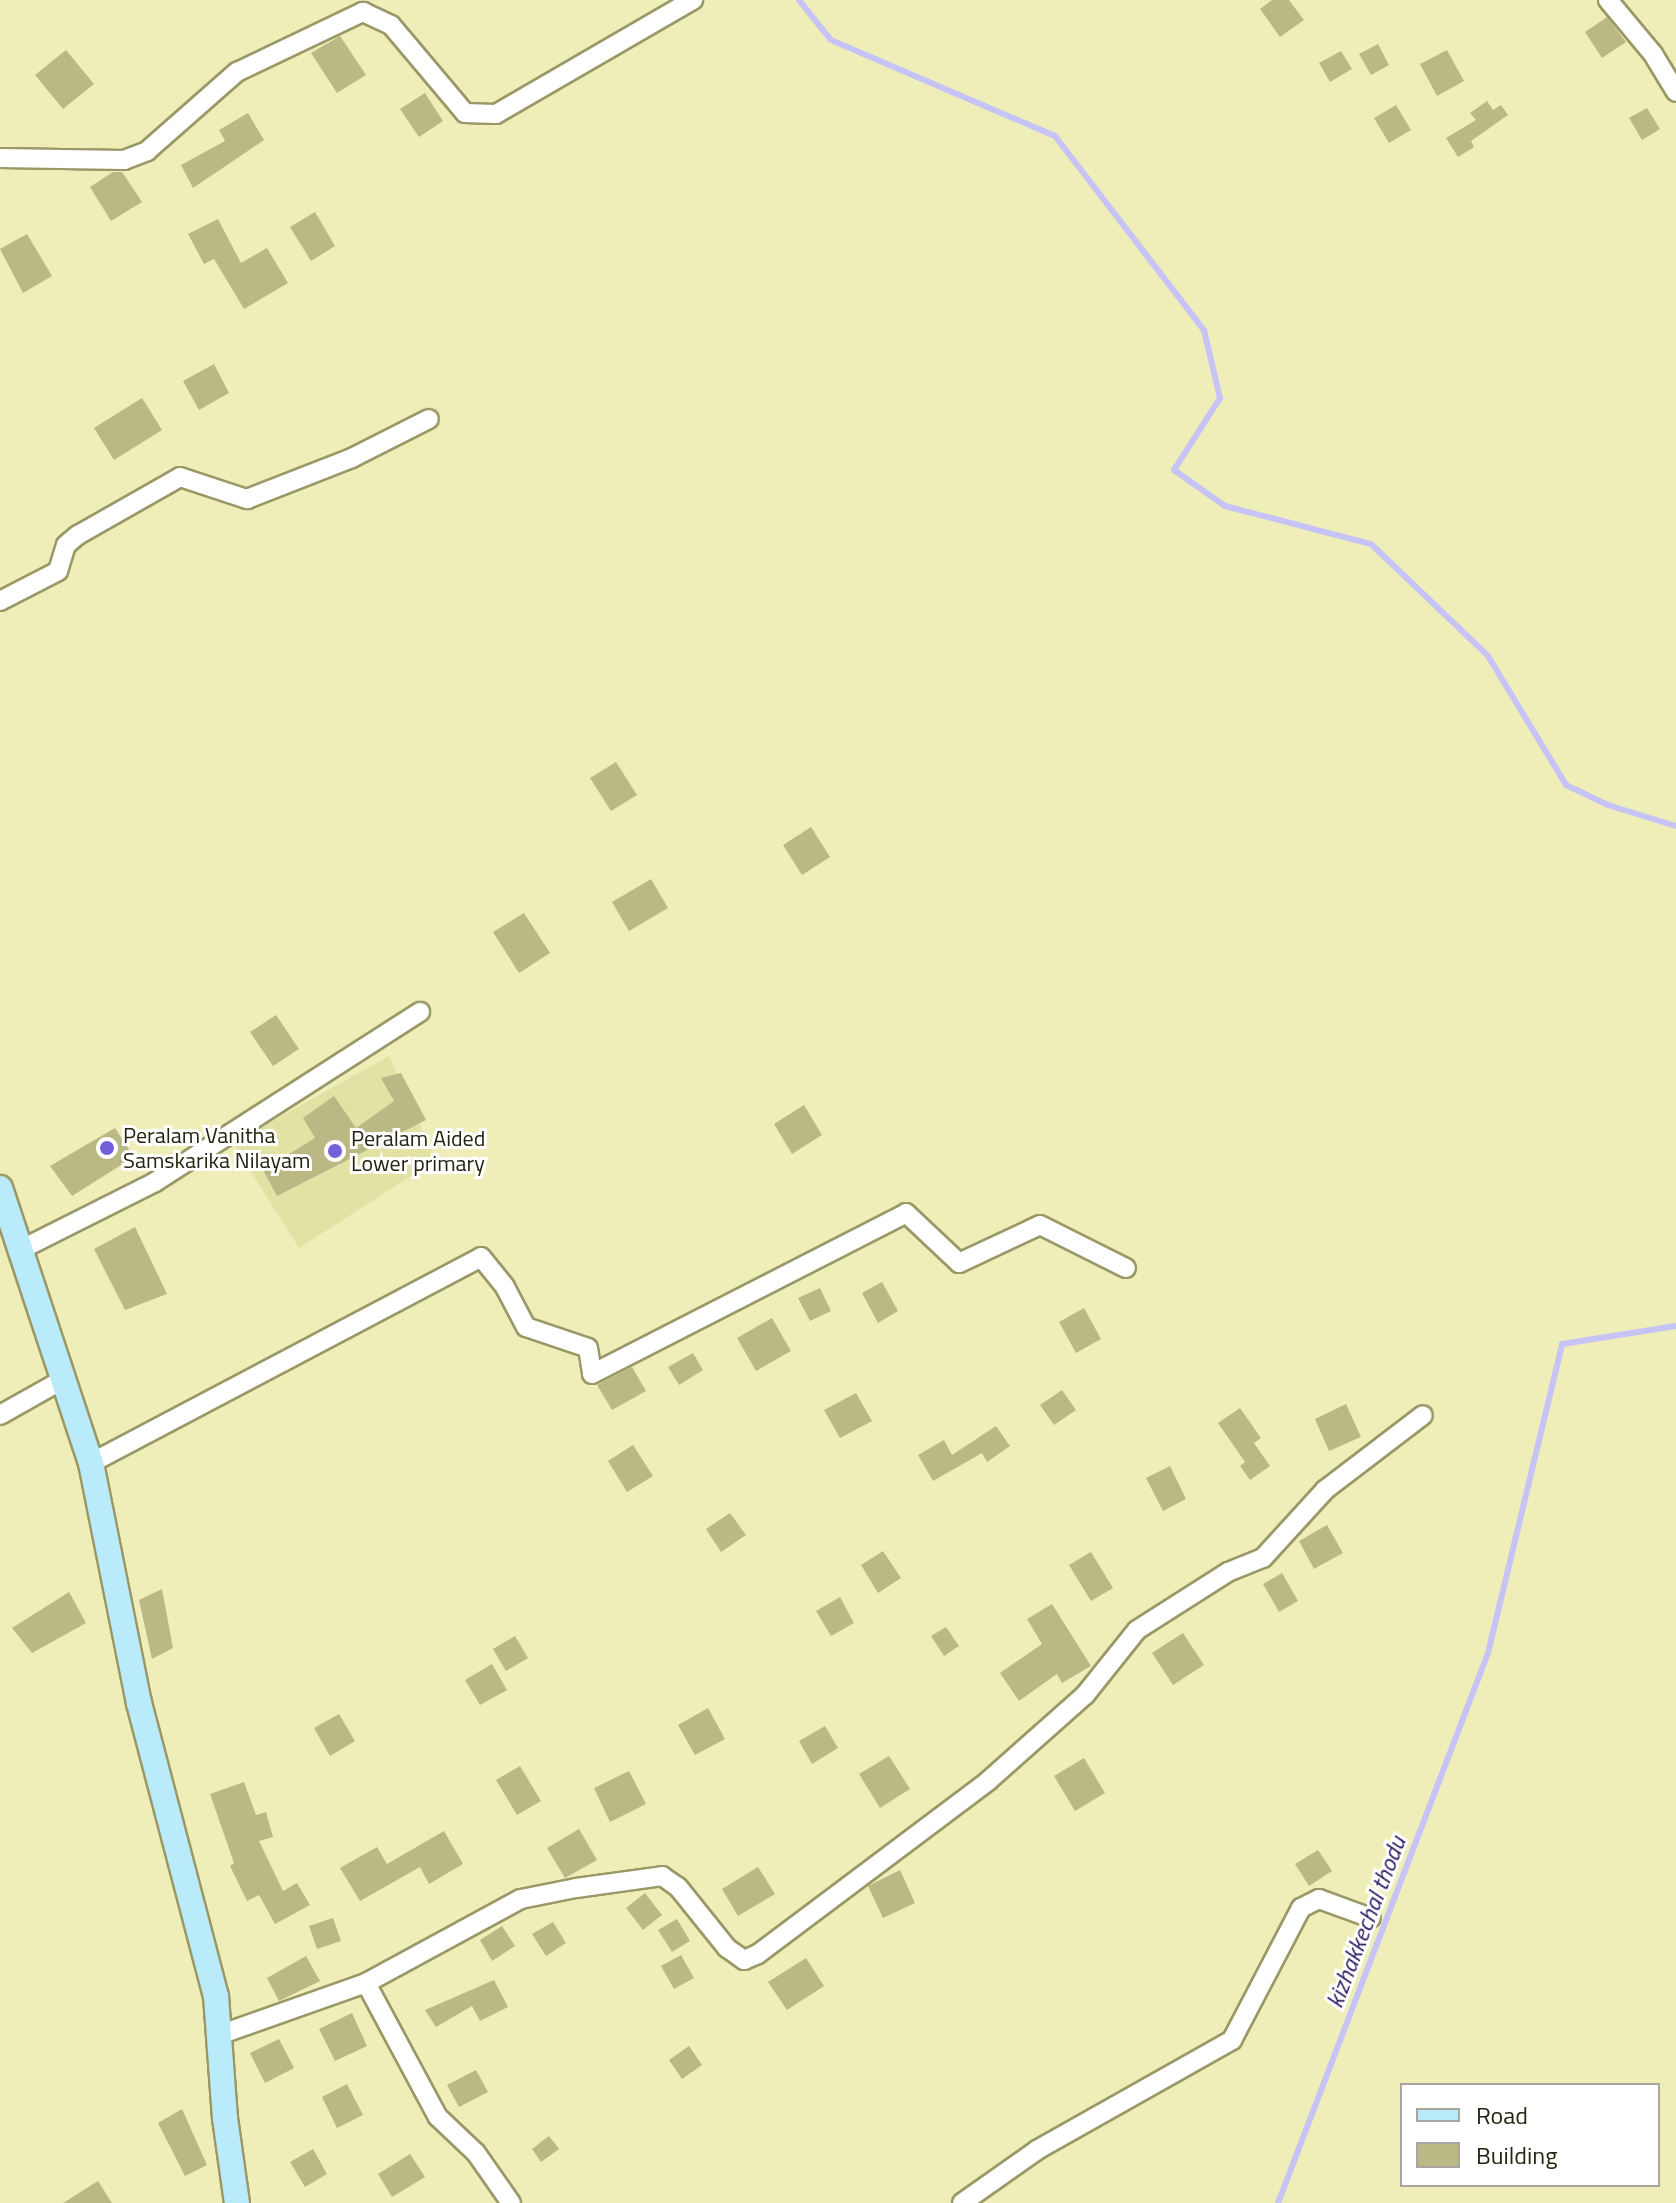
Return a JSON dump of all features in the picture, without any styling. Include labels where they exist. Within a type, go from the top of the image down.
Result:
[{"type":"main road","points":[[0,1188],[18,1251],[91,1463],[139,1703],[216,1996],[237,2203]]},
{"type":"street","points":[[0,158],[124,160],[147,151],[237,72],[363,12],[391,25],[465,113],[496,114],[693,0]]},
{"type":"street","points":[[1608,0],[1653,54],[1676,92]]},
{"type":"street","points":[[0,601],[58,571],[66,545],[78,535],[180,477],[247,499],[352,458],[429,419]]},
{"type":"street","points":[[18,1251],[155,1182],[420,1012]]},
{"type":"street","points":[[91,1463],[481,1257],[505,1287],[526,1327],[588,1348],[592,1374],[906,1213],[959,1263],[1040,1225],[1126,1268]]},
{"type":"street","points":[[0,1415],[62,1380]]},
{"type":"street","points":[[219,2035],[366,1983],[521,1899],[662,1876],[678,1887],[727,1948],[744,1960],[758,1954],[988,1781],[1085,1695],[1137,1630],[1228,1572],[1263,1558],[1316,1499],[1423,1415]]},
{"type":"street","points":[[962,2203],[1037,2150],[1232,2040],[1301,1908],[1319,1899],[1371,1918]]},
{"type":"street","points":[[366,1983],[438,2117],[476,2153],[511,2203]]},
{"type":"shaded area","name":"Peralam Aided Lower primary","points":[[389,1056],[436,1160],[299,1248],[233,1143]]},
{"type":"building","points":[[1272,0],[1289,0],[1304,20],[1280,37],[1260,9]]},
{"type":"building","points":[[1607,17],[1626,42],[1602,58],[1585,32]]},
{"type":"building","points":[[340,36],[366,75],[337,93],[311,53]]},
{"type":"building","points":[[1378,44],[1389,65],[1371,75],[1359,54]]},
{"type":"building","points":[[66,50],[94,84],[63,109],[35,75]]},
{"type":"building","points":[[1447,50],[1464,81],[1437,96],[1420,64]]},
{"type":"building","points":[[1341,51],[1352,69],[1330,82],[1319,63]]},
{"type":"building","points":[[425,93],[443,121],[419,137],[400,109]]},
{"type":"building","points":[[1487,101],[1493,110],[1501,105],[1508,115],[1471,141],[1474,147],[1458,157],[1446,138],[1476,120],[1470,113]]},
{"type":"building","points":[[1396,105],[1411,130],[1389,143],[1374,118]]},
{"type":"building","points":[[1647,108],[1660,129],[1642,140],[1629,118]]},
{"type":"building","points":[[248,113],[264,140],[193,188],[181,165],[225,141],[219,130]]},
{"type":"building","points":[[113,172],[122,172],[142,202],[111,221],[90,187]]},
{"type":"building","points":[[315,212],[335,246],[311,261],[290,227]]},
{"type":"building","points":[[218,219],[241,263],[267,248],[288,283],[244,309],[214,259],[204,264],[188,234]]},
{"type":"building","points":[[27,234],[52,276],[23,293],[0,249]]},
{"type":"building","points":[[214,364],[229,393],[199,410],[183,381]]},
{"type":"building","points":[[142,398],[162,430],[114,460],[94,428]]},
{"type":"building","points":[[616,762],[637,795],[611,811],[590,778]]},
{"type":"building","points":[[811,827],[830,857],[802,875],[783,845]]},
{"type":"building","points":[[651,879],[668,908],[629,931],[612,902]]},
{"type":"building","points":[[524,913],[550,953],[519,973],[493,932]]},
{"type":"building","points":[[276,1015],[299,1049],[273,1066],[250,1032]]},
{"type":"building","points":[[401,1073],[426,1120],[277,1196],[263,1170],[315,1138],[303,1118],[334,1096],[356,1128],[394,1101],[381,1078]]},
{"type":"building","points":[[804,1105],[822,1135],[792,1154],[774,1124]]},
{"type":"building","points":[[115,1128],[134,1157],[72,1196],[50,1166]]},
{"type":"building","points":[[135,1227],[167,1294],[125,1310],[94,1249]]},
{"type":"building","points":[[882,1282],[898,1311],[878,1323],[862,1293]]},
{"type":"building","points":[[820,1288],[831,1311],[810,1321],[798,1298]]},
{"type":"building","points":[[1084,1308],[1101,1339],[1076,1353],[1059,1322]]},
{"type":"building","points":[[772,1318],[791,1351],[756,1371],[737,1338]]},
{"type":"building","points":[[693,1353],[703,1370],[679,1385],[668,1367]]},
{"type":"building","points":[[632,1367],[646,1391],[612,1410],[597,1385]]},
{"type":"building","points":[[1062,1390],[1076,1410],[1054,1425],[1040,1405]]},
{"type":"building","points":[[856,1393],[872,1421],[840,1438],[824,1410]]},
{"type":"building","points":[[1346,1404],[1361,1437],[1329,1451],[1315,1419]]},
{"type":"building","points":[[1240,1408],[1261,1438],[1254,1443],[1270,1466],[1250,1480],[1240,1466],[1245,1462],[1218,1423]]},
{"type":"building","points":[[996,1426],[1010,1446],[987,1462],[982,1453],[933,1481],[918,1455],[944,1440],[952,1455]]},
{"type":"building","points":[[633,1445],[653,1476],[627,1492],[608,1461]]},
{"type":"building","points":[[1170,1466],[1186,1499],[1163,1511],[1146,1478]]},
{"type":"building","points":[[730,1513],[746,1535],[721,1552],[706,1529]]},
{"type":"building","points":[[1327,1525],[1343,1553],[1314,1569],[1299,1541]]},
{"type":"building","points":[[883,1551],[901,1578],[878,1593],[861,1565]]},
{"type":"building","points":[[1091,1552],[1113,1588],[1091,1601],[1069,1565]]},
{"type":"building","points":[[1282,1573],[1298,1601],[1279,1612],[1263,1584]]},
{"type":"building","points":[[162,1589],[173,1648],[152,1659],[139,1600]]},
{"type":"building","points":[[69,1592],[86,1623],[32,1653],[12,1628]]},
{"type":"building","points":[[840,1597],[854,1623],[831,1636],[816,1611]]},
{"type":"building","points":[[1052,1604],[1091,1666],[1062,1683],[1057,1674],[1019,1701],[1000,1673],[1042,1644],[1027,1619]]},
{"type":"building","points":[[946,1627],[959,1646],[944,1656],[931,1636]]},
{"type":"building","points":[[1183,1633],[1204,1665],[1173,1685],[1152,1653]]},
{"type":"building","points":[[515,1636],[528,1658],[506,1671],[493,1649]]},
{"type":"building","points":[[492,1664],[507,1690],[480,1705],[465,1680]]},
{"type":"building","points":[[708,1708],[725,1739],[695,1755],[678,1725]]},
{"type":"building","points":[[339,1714],[355,1741],[330,1756],[314,1728]]},
{"type":"building","points":[[825,1726],[838,1748],[812,1764],[799,1741]]},
{"type":"building","points":[[889,1756],[910,1789],[880,1808],[859,1774]]},
{"type":"building","points":[[1084,1758],[1105,1793],[1075,1811],[1054,1776]]},
{"type":"building","points":[[520,1766],[541,1801],[517,1815],[496,1780]]},
{"type":"building","points":[[629,1771],[646,1804],[610,1822],[594,1788]]},
{"type":"building","points":[[244,1782],[256,1815],[266,1812],[273,1837],[259,1841],[283,1891],[297,1883],[310,1905],[275,1924],[259,1895],[247,1901],[230,1866],[234,1863],[210,1794]]},
{"type":"building","points":[[579,1829],[597,1860],[565,1878],[547,1848]]},
{"type":"building","points":[[444,1831],[463,1864],[429,1884],[420,1867],[360,1901],[340,1868],[377,1847],[387,1864]]},
{"type":"building","points":[[1318,1850],[1332,1871],[1309,1886],[1295,1864]]},
{"type":"building","points":[[758,1867],[775,1894],[738,1916],[722,1889]]},
{"type":"building","points":[[900,1870],[915,1903],[883,1918],[868,1886]]},
{"type":"building","points":[[645,1893],[662,1915],[643,1930],[626,1908]]},
{"type":"building","points":[[333,1918],[341,1941],[317,1949],[309,1926]]},
{"type":"building","points":[[677,1919],[690,1941],[672,1952],[658,1930]]},
{"type":"building","points":[[553,1922],[566,1943],[546,1956],[532,1934]]},
{"type":"building","points":[[502,1926],[515,1946],[492,1961],[480,1940]]},
{"type":"building","points":[[681,1955],[694,1978],[674,1989],[661,1966]]},
{"type":"building","points":[[306,1956],[320,1981],[279,2001],[267,1978]]},
{"type":"building","points":[[806,1958],[824,1986],[787,2010],[768,1982]]},
{"type":"building","points":[[494,1980],[508,2007],[480,2021],[472,2006],[436,2027],[425,2010]]},
{"type":"building","points":[[352,2013],[367,2046],[335,2061],[319,2029]]},
{"type":"building","points":[[279,2039],[294,2068],[265,2083],[250,2053]]},
{"type":"building","points":[[689,2046],[702,2065],[682,2079],[669,2060]]},
{"type":"building","points":[[476,2070],[488,2092],[459,2107],[447,2085]]},
{"type":"building","points":[[347,2084],[363,2115],[337,2128],[322,2097]]},
{"type":"building","points":[[182,2109],[207,2165],[185,2176],[158,2123]]},
{"type":"building","points":[[549,2136],[559,2149],[541,2162],[532,2149]]},
{"type":"building","points":[[313,2149],[327,2174],[305,2187],[290,2162]]},
{"type":"building","points":[[410,2154],[425,2177],[392,2197],[378,2174]]},
{"type":"building","points":[[98,2181],[112,2203],[63,2203]]},
{"type":"waterway","points":[[799,0],[831,40],[1055,136],[1204,330],[1220,398],[1174,470],[1225,506],[1371,544],[1488,656],[1566,785],[1608,805],[1676,826]]},
{"type":"waterway","name":"kizhakkechal thodu","points":[[1278,2203],[1488,1653],[1562,1344],[1676,1326]]},
{"type":"place","name":"Peralam Vanitha Samskarika Nilayam","points":[[107,1148]]},
{"type":"place","name":"Peralam Aided Lower primary","points":[[335,1151]]}]
